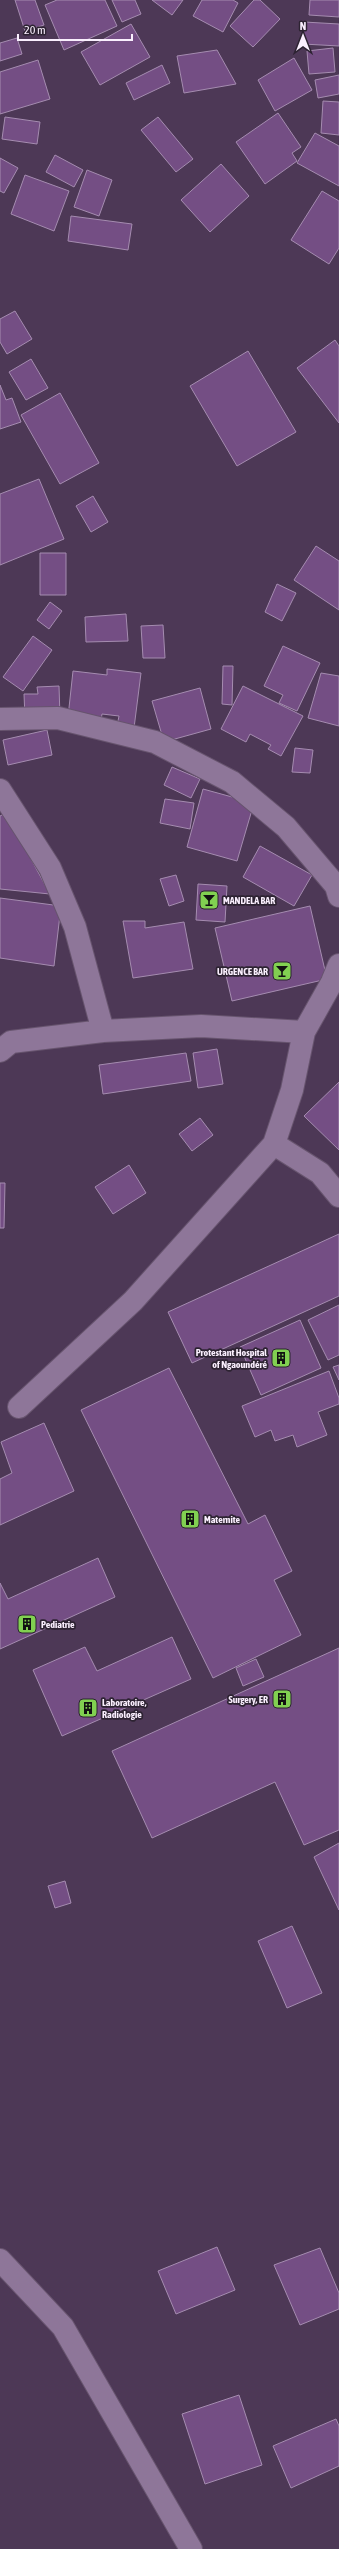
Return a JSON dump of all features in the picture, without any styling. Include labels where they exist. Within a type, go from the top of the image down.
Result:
[{"type":"street","points":[[0,719],[58,718],[155,742],[232,782],[286,827],[336,886],[339,896]]},
{"type":"street","points":[[0,790],[50,868],[75,927],[103,1031]]},
{"type":"street","points":[[19,1408],[133,1300],[274,1144],[292,1090],[304,1032],[332,982],[339,965]]},
{"type":"street","points":[[0,1051],[11,1042],[103,1031],[201,1026],[304,1032]]},
{"type":"street","points":[[274,1144],[320,1173],[339,1196]]},
{"type":"street","points":[[0,2260],[63,2327],[191,2549]]},
{"type":"building","points":[[15,0],[35,0],[44,25],[25,31]]},
{"type":"building","points":[[57,0],[105,0],[117,26],[64,50],[45,5]]},
{"type":"building","points":[[112,0],[135,0],[141,14],[122,22]]},
{"type":"building","points":[[152,0],[183,0],[172,15]]},
{"type":"building","points":[[202,0],[233,0],[238,3],[223,32],[193,16]]},
{"type":"building","points":[[254,0],[260,0],[280,19],[253,47],[230,26]]},
{"type":"building","points":[[310,0],[339,0],[339,17],[309,15]]},
{"type":"building","points":[[304,22],[339,24],[339,46],[303,44]]},
{"type":"building","points":[[131,24],[150,57],[100,85],[81,52]]},
{"type":"building","points":[[17,38],[22,54],[0,61],[0,43]]},
{"type":"building","points":[[333,48],[335,72],[309,74],[307,51]]},
{"type":"building","points":[[217,50],[236,84],[184,93],[177,56]]},
{"type":"building","points":[[294,58],[312,90],[275,111],[258,80]]},
{"type":"building","points":[[38,60],[50,99],[0,114],[0,72]]},
{"type":"building","points":[[162,65],[170,83],[134,100],[126,83]]},
{"type":"building","points":[[339,75],[339,94],[318,98],[315,80]]},
{"type":"building","points":[[323,101],[339,102],[339,135],[321,133]]},
{"type":"building","points":[[278,113],[301,147],[292,153],[297,161],[265,184],[236,142]]},
{"type":"building","points":[[5,117],[40,122],[37,144],[2,139]]},
{"type":"building","points":[[158,117],[193,159],[176,172],[141,130]]},
{"type":"building","points":[[315,133],[339,146],[339,186],[297,163]]},
{"type":"building","points":[[55,155],[83,170],[74,187],[46,172]]},
{"type":"building","points":[[0,158],[18,168],[4,193],[0,191]]},
{"type":"building","points":[[221,164],[249,196],[210,232],[181,200]]},
{"type":"building","points":[[87,170],[112,180],[99,216],[74,207]]},
{"type":"building","points":[[25,175],[69,191],[54,231],[11,214]]},
{"type":"building","points":[[322,191],[339,201],[339,248],[329,264],[291,240]]},
{"type":"building","points":[[71,216],[132,224],[128,250],[68,241]]},
{"type":"building","points":[[15,311],[32,339],[7,354],[0,342],[0,319]]},
{"type":"building","points":[[335,340],[339,346],[339,423],[297,368]]},
{"type":"building","points":[[248,351],[296,432],[237,466],[190,386]]},
{"type":"building","points":[[31,359],[48,388],[26,400],[9,372]]},
{"type":"building","points":[[0,385],[6,400],[12,398],[21,422],[0,429]]},
{"type":"building","points":[[60,393],[99,463],[60,484],[21,415]]},
{"type":"building","points":[[39,479],[64,539],[0,565],[0,494]]},
{"type":"building","points":[[93,496],[108,522],[91,532],[76,506]]},
{"type":"building","points":[[316,546],[339,561],[339,610],[294,580]]},
{"type":"building","points":[[40,553],[66,553],[66,595],[40,595]]},
{"type":"building","points":[[277,584],[296,593],[282,621],[265,612]]},
{"type":"building","points":[[50,602],[62,611],[49,629],[37,620]]},
{"type":"building","points":[[126,614],[128,641],[86,642],[85,617]]},
{"type":"building","points":[[163,625],[165,658],[143,658],[141,626]]},
{"type":"building","points":[[33,636],[52,650],[23,691],[3,677]]},
{"type":"building","points":[[283,646],[320,663],[297,711],[279,703],[283,695],[264,686]]},
{"type":"building","points":[[223,666],[233,666],[232,705],[222,704]]},
{"type":"building","points":[[107,669],[141,673],[134,728],[117,726],[119,716],[102,714],[101,720],[68,717],[73,671],[107,675]]},
{"type":"building","points":[[321,673],[339,676],[339,726],[308,718]]},
{"type":"building","points":[[59,686],[60,717],[25,718],[24,694],[38,694],[37,687]]},
{"type":"building","points":[[243,686],[303,716],[281,756],[268,749],[271,745],[250,734],[246,742],[221,729]]},
{"type":"building","points":[[200,688],[211,729],[164,742],[152,701]]},
{"type":"building","points":[[47,730],[52,755],[8,765],[3,740]]},
{"type":"building","points":[[295,748],[313,750],[310,773],[292,772]]},
{"type":"building","points":[[172,767],[200,779],[191,798],[164,785]]},
{"type":"building","points":[[203,789],[254,803],[237,861],[187,847]]},
{"type":"building","points":[[165,799],[194,803],[190,829],[160,823]]},
{"type":"building","points":[[6,813],[50,894],[0,889],[0,816]]},
{"type":"building","points":[[260,846],[312,875],[294,906],[243,877]]},
{"type":"building","points":[[176,875],[184,901],[169,906],[160,879]]},
{"type":"building","points":[[198,884],[227,886],[225,922],[196,920]]},
{"type":"building","points":[[0,898],[61,906],[54,966],[0,958]]},
{"type":"building","points":[[310,906],[327,979],[232,1001],[215,928]]},
{"type":"building","points":[[123,921],[145,921],[145,928],[184,922],[193,969],[133,978]]},
{"type":"building","points":[[217,1049],[223,1084],[198,1088],[193,1053]]},
{"type":"building","points":[[186,1053],[191,1081],[103,1094],[99,1065]]},
{"type":"building","points":[[339,1082],[339,1150],[304,1116]]},
{"type":"building","points":[[200,1118],[213,1135],[192,1151],[179,1134]]},
{"type":"building","points":[[129,1165],[146,1193],[113,1214],[95,1187]]},
{"type":"building","points":[[0,1183],[5,1183],[4,1228],[0,1228]]},
{"type":"building","points":[[339,1234],[339,1296],[192,1363],[168,1312]]},
{"type":"building","points":[[339,1305],[339,1355],[328,1360],[308,1320]]},
{"type":"building","name":"Protestant Hospital of Ngaoundéré","points":[[300,1320],[321,1368],[261,1395],[240,1347]]},
{"type":"building","points":[[339,1365],[339,1380],[333,1367]]},
{"type":"building","name":"Maternite","points":[[169,1368],[248,1524],[265,1515],[292,1571],[274,1580],[301,1635],[213,1678],[81,1410]]},
{"type":"building","points":[[329,1371],[339,1398],[339,1404],[318,1412],[327,1435],[297,1447],[293,1435],[275,1441],[271,1430],[255,1437],[242,1406]]},
{"type":"building","points":[[44,1423],[74,1491],[0,1525],[0,1479],[12,1473],[1,1442]]},
{"type":"building","name":"Pediatrie","points":[[98,1558],[115,1597],[0,1649],[0,1583],[8,1599]]},
{"type":"building","name":"Laboratoire, Radiologie","points":[[172,1637],[191,1679],[62,1736],[33,1670],[85,1647],[97,1671]]},
{"type":"building","name":"Surgery, ER","points":[[339,1648],[339,1830],[304,1845],[275,1782],[152,1838],[112,1751]]},
{"type":"building","points":[[256,1659],[264,1677],[243,1686],[236,1668]]},
{"type":"building","points":[[339,1843],[339,1910],[314,1857]]},
{"type":"building","points":[[65,1881],[71,1903],[55,1908],[48,1886]]},
{"type":"building","points":[[292,1926],[322,1993],[287,2008],[258,1941]]},
{"type":"building","points":[[217,2247],[235,2290],[176,2314],[158,2271]]},
{"type":"building","points":[[320,2248],[339,2293],[339,2309],[300,2325],[274,2265]]},
{"type":"building","points":[[239,2395],[262,2465],[205,2484],[182,2414]]},
{"type":"building","points":[[336,2419],[339,2426],[339,2466],[291,2488],[273,2446]]},
{"type":"place","name":"MANDELA BAR","points":[[209,900]]},
{"type":"place","name":"URGENCE BAR","points":[[282,971]]},
{"type":"place","name":"Protestant Hospital of Ngaoundéré","points":[[281,1358]]},
{"type":"place","name":"Maternite","points":[[190,1519]]},
{"type":"place","name":"Pediatrie","points":[[27,1624]]},
{"type":"place","name":"Surgery, ER","points":[[282,1699]]},
{"type":"place","name":"Laboratoire, Radiologie","points":[[88,1708]]}]
